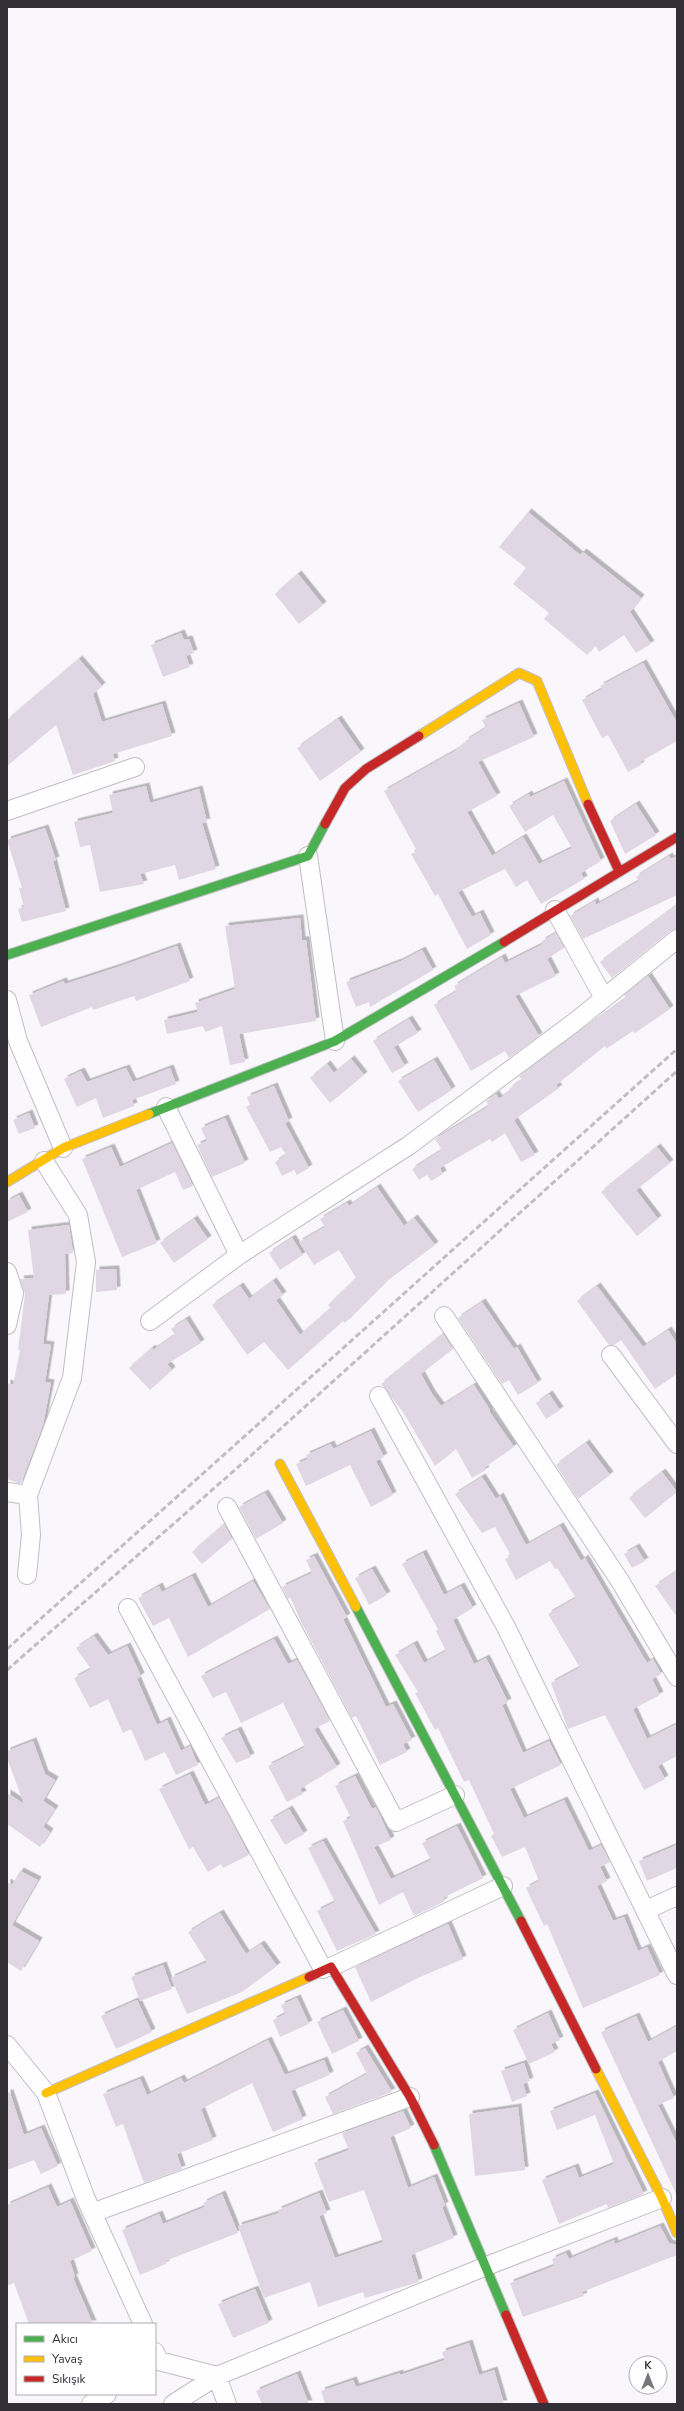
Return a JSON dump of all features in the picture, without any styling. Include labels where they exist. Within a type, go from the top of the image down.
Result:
[{"type":"street","points":[[334,1041],[308,856],[345,788],[366,768],[519,673],[537,681],[619,871]]},
{"type":"street","points":[[7,811],[135,767]]},
{"type":"street","points":[[7,1182],[63,1148],[334,1041],[394,1008],[677,837]]},
{"type":"street","points":[[7,955],[308,856]]},
{"type":"street","points":[[555,910],[604,998]]},
{"type":"street","points":[[150,1321],[239,1255],[408,1146],[576,1021],[677,939]]},
{"type":"street","points":[[7,1000],[18,1041],[63,1148]]},
{"type":"street","points":[[166,1107],[239,1255]]},
{"type":"street","points":[[27,1575],[31,1535],[28,1495],[72,1378],[86,1262],[78,1215],[44,1160]]},
{"type":"street","points":[[7,1272],[14,1293],[7,1325]]},
{"type":"street","points":[[444,1316],[620,1581],[677,1677]]},
{"type":"street","points":[[611,1355],[677,1444]]},
{"type":"street","points":[[379,1396],[506,1627],[677,1975]]},
{"type":"street","points":[[280,1464],[503,1886],[662,2198],[677,2233]]},
{"type":"street","points":[[7,1492],[28,1495]]},
{"type":"street","points":[[226,1507],[396,1822],[455,1794]]},
{"type":"street","points":[[128,1608],[327,1968],[410,2097],[436,2149],[484,2267],[544,2404]]},
{"type":"street","points":[[46,2093],[327,1968],[503,1886]]},
{"type":"street","points":[[646,1910],[677,1896]]},
{"type":"street","points":[[7,2046],[46,2093],[92,2213],[143,2323]]},
{"type":"street","points":[[92,2213],[410,2097]]},
{"type":"street","points":[[173,2404],[217,2376],[484,2267],[662,2198]]},
{"type":"street","points":[[156,2359],[217,2376]]},
{"type":"street","points":[[217,2376],[227,2404]]},
{"type":"street","points":[[91,2404],[105,2395]]},
{"type":"building","points":[[528,512],[580,555],[583,552],[641,598],[630,612],[651,644],[636,653],[624,635],[599,652],[595,645],[587,655],[544,619],[549,613],[513,584],[526,568],[499,547]]},
{"type":"building","points":[[298,574],[323,605],[299,624],[275,594]]},
{"type":"building","points":[[181,633],[184,640],[189,639],[194,653],[186,656],[190,667],[163,677],[151,645]]},
{"type":"building","points":[[79,659],[102,686],[93,694],[102,722],[162,704],[172,736],[113,754],[115,761],[73,775],[56,725],[7,766],[7,720]]},
{"type":"building","points":[[643,663],[677,723],[677,741],[640,762],[641,765],[628,772],[608,735],[602,738],[582,700],[602,689],[600,686]]},
{"type":"building","points":[[519,703],[534,737],[478,762],[497,796],[467,812],[492,856],[523,837],[539,864],[572,848],[553,815],[525,832],[509,806],[529,794],[530,797],[564,781],[601,861],[581,873],[584,879],[541,904],[527,880],[516,887],[505,869],[458,892],[472,917],[480,913],[491,935],[467,949],[438,894],[435,896],[411,854],[417,851],[384,791],[455,751],[466,743],[465,741],[486,728],[482,720]]},
{"type":"building","points":[[338,719],[361,752],[320,781],[297,748]]},
{"type":"building","points":[[146,786],[150,803],[199,789],[207,822],[202,823],[216,869],[179,880],[175,865],[140,874],[144,884],[100,892],[90,845],[80,847],[74,822],[113,813],[109,795]]},
{"type":"building","points":[[636,804],[656,835],[625,854],[610,821]]},
{"type":"building","points":[[45,828],[56,860],[53,861],[66,911],[22,922],[18,909],[24,907],[19,888],[22,888],[7,840]]},
{"type":"building","points":[[669,856],[671,859],[677,856],[677,895],[583,939],[570,916],[595,901],[596,905],[639,881],[636,877]]},
{"type":"building","points":[[677,905],[677,929],[670,931],[612,978],[600,962]]},
{"type":"building","points":[[300,918],[302,940],[306,940],[316,1021],[239,1034],[245,1062],[230,1065],[222,1026],[205,1032],[203,1026],[167,1034],[164,1020],[198,1012],[195,1003],[235,989],[225,926]]},
{"type":"building","points":[[556,933],[564,948],[547,959],[556,976],[515,996],[539,1036],[509,1058],[505,1051],[471,1071],[434,1005],[457,991],[454,986],[502,957],[505,963],[543,944],[542,941]]},
{"type":"building","points":[[177,946],[190,981],[136,1001],[134,996],[93,1010],[92,1007],[41,1027],[29,995],[63,981],[65,984]]},
{"type":"building","points":[[422,950],[433,970],[370,1007],[369,1002],[356,1007],[346,982],[401,961]]},
{"type":"building","points":[[648,976],[670,1009],[635,1033],[633,1031],[606,1049],[605,1046],[556,1085],[559,1088],[514,1120],[535,1155],[521,1162],[505,1133],[492,1142],[490,1139],[440,1168],[443,1174],[431,1181],[427,1175],[419,1180],[412,1169],[442,1150],[435,1139],[489,1106],[486,1101],[496,1094],[499,1099],[510,1091],[509,1089],[522,1080],[519,1076],[626,998],[624,995]]},
{"type":"building","points":[[409,1019],[418,1033],[394,1047],[405,1066],[392,1073],[373,1041]]},
{"type":"building","points":[[351,1059],[364,1075],[330,1103],[310,1078],[327,1064],[334,1073]]},
{"type":"building","points":[[434,1060],[452,1090],[418,1112],[398,1081]]},
{"type":"building","points":[[126,1068],[133,1082],[170,1068],[176,1084],[132,1100],[134,1106],[103,1118],[96,1098],[77,1107],[64,1079],[81,1071],[87,1082]]},
{"type":"building","points":[[274,1086],[289,1121],[285,1123],[309,1168],[297,1175],[294,1170],[282,1176],[275,1162],[286,1155],[281,1147],[270,1152],[246,1107],[250,1105],[247,1097]]},
{"type":"building","points":[[29,1113],[35,1128],[19,1134],[13,1120]]},
{"type":"building","points":[[225,1118],[245,1163],[212,1177],[197,1145],[207,1141],[201,1128]]},
{"type":"building","points":[[172,1143],[193,1186],[183,1190],[175,1172],[136,1190],[157,1243],[122,1257],[82,1159],[111,1147],[120,1167]]},
{"type":"building","points":[[657,1147],[670,1163],[636,1190],[658,1219],[637,1236],[601,1192]]},
{"type":"building","points":[[377,1187],[404,1226],[414,1218],[435,1245],[387,1281],[345,1323],[343,1321],[288,1370],[264,1342],[247,1355],[212,1305],[240,1286],[249,1299],[273,1281],[283,1295],[276,1300],[300,1335],[331,1308],[328,1305],[356,1278],[339,1250],[314,1265],[299,1242],[325,1227],[320,1219],[347,1203],[349,1206]]},
{"type":"building","points":[[19,1195],[28,1212],[7,1222],[7,1201]]},
{"type":"building","points":[[194,1219],[208,1239],[174,1263],[160,1243]]},
{"type":"building","points":[[69,1225],[73,1253],[65,1254],[66,1294],[49,1295],[43,1344],[51,1345],[45,1382],[51,1383],[43,1425],[21,1483],[18,1483],[7,1479],[7,1383],[13,1385],[20,1350],[18,1350],[25,1294],[20,1279],[34,1278],[28,1230]]},
{"type":"building","points":[[292,1238],[303,1255],[280,1270],[269,1253]]},
{"type":"building","points":[[116,1269],[117,1290],[96,1292],[96,1270]]},
{"type":"building","points":[[597,1286],[643,1347],[668,1330],[677,1344],[677,1374],[655,1389],[621,1340],[614,1345],[609,1345],[577,1301]]},
{"type":"building","points":[[482,1302],[514,1349],[517,1347],[538,1383],[518,1395],[509,1380],[502,1384],[458,1318]]},
{"type":"building","points":[[186,1319],[201,1343],[167,1364],[172,1370],[150,1390],[129,1368],[152,1348],[153,1350],[175,1335],[171,1329]]},
{"type":"building","points":[[443,1334],[453,1349],[421,1374],[432,1394],[441,1406],[474,1385],[490,1410],[489,1411],[514,1447],[484,1468],[486,1470],[472,1478],[456,1449],[435,1466],[403,1412],[381,1384]]},
{"type":"building","points":[[549,1394],[560,1410],[546,1419],[536,1403]]},
{"type":"building","points":[[371,1431],[384,1457],[376,1461],[393,1495],[371,1507],[350,1465],[306,1486],[296,1464],[308,1459],[306,1455],[331,1444],[333,1449]]},
{"type":"building","points":[[586,1443],[610,1475],[578,1499],[556,1465]]},
{"type":"building","points":[[662,1472],[677,1492],[645,1518],[629,1498]]},
{"type":"building","points":[[482,1477],[496,1499],[500,1496],[526,1545],[560,1526],[581,1561],[585,1558],[647,1663],[653,1659],[661,1674],[652,1679],[660,1695],[633,1709],[647,1739],[677,1724],[677,1756],[658,1766],[665,1779],[644,1790],[605,1715],[568,1729],[551,1683],[579,1668],[579,1666],[548,1614],[576,1598],[557,1568],[555,1569],[550,1561],[516,1580],[505,1559],[511,1556],[495,1527],[482,1533],[455,1494]]},
{"type":"building","points":[[265,1493],[283,1523],[256,1539],[239,1507]]},
{"type":"building","points":[[224,1524],[232,1539],[202,1564],[192,1552]]},
{"type":"building","points":[[636,1547],[645,1561],[632,1568],[624,1554]]},
{"type":"building","points":[[423,1553],[444,1595],[461,1586],[473,1608],[453,1620],[474,1664],[486,1658],[508,1702],[502,1705],[523,1753],[549,1741],[561,1765],[510,1789],[524,1818],[564,1800],[589,1851],[601,1845],[610,1862],[600,1867],[607,1881],[597,1886],[613,1921],[624,1917],[638,1951],[647,1947],[660,1975],[583,2008],[547,1924],[544,1926],[526,1888],[539,1881],[525,1847],[502,1857],[491,1836],[494,1834],[469,1780],[464,1782],[438,1728],[435,1730],[415,1693],[418,1692],[395,1655],[414,1644],[424,1663],[446,1651],[436,1631],[438,1629],[402,1564]]},
{"type":"building","points":[[314,1556],[347,1617],[343,1619],[386,1707],[393,1704],[412,1740],[403,1744],[407,1752],[380,1765],[356,1716],[352,1718],[302,1624],[290,1597],[288,1599],[282,1587],[312,1573],[306,1560]]},
{"type":"building","points":[[372,1569],[387,1595],[369,1605],[355,1578]]},
{"type":"building","points":[[677,1571],[677,1617],[655,1586]]},
{"type":"building","points":[[192,1576],[208,1607],[253,1581],[270,1609],[188,1657],[169,1618],[153,1626],[138,1598],[159,1586],[162,1592]]},
{"type":"building","points":[[94,1636],[108,1655],[127,1646],[141,1676],[137,1679],[157,1725],[167,1720],[181,1751],[190,1746],[198,1765],[176,1775],[165,1752],[145,1761],[131,1729],[123,1733],[108,1699],[90,1708],[74,1678],[91,1669],[76,1648]]},
{"type":"building","points":[[274,1639],[288,1664],[297,1660],[330,1721],[314,1729],[337,1767],[300,1789],[303,1794],[287,1802],[268,1766],[305,1747],[283,1703],[241,1723],[226,1692],[213,1698],[201,1676]]},
{"type":"building","points":[[238,1730],[251,1757],[236,1763],[221,1738]]},
{"type":"building","points":[[33,1741],[45,1774],[55,1780],[43,1801],[55,1809],[43,1827],[50,1832],[40,1847],[7,1824],[7,1793],[24,1804],[7,1758],[7,1751]]},
{"type":"building","points":[[190,1774],[205,1805],[219,1798],[249,1855],[223,1868],[221,1864],[208,1872],[193,1847],[189,1849],[159,1789]]},
{"type":"building","points":[[355,1776],[372,1809],[376,1807],[391,1840],[374,1847],[391,1879],[431,1860],[422,1843],[457,1826],[483,1878],[443,1898],[444,1901],[414,1916],[403,1892],[379,1905],[343,1821],[351,1818],[335,1786]]},
{"type":"building","points":[[289,1809],[304,1834],[285,1845],[270,1820]]},
{"type":"building","points":[[323,1841],[376,1934],[337,1951],[317,1911],[335,1902],[308,1848]]},
{"type":"building","points":[[677,1845],[677,1868],[647,1881],[639,1861]]},
{"type":"building","points":[[20,1871],[38,1880],[12,1925],[39,1941],[21,1971],[7,1962],[7,1882],[12,1885]]},
{"type":"building","points":[[220,1913],[246,1954],[261,1944],[277,1966],[242,1992],[187,2014],[171,1978],[207,1962],[188,1932]]},
{"type":"building","points":[[448,1924],[463,1959],[420,1977],[371,2002],[355,1967]]},
{"type":"building","points":[[163,1965],[172,1989],[140,2001],[131,1977]]},
{"type":"building","points":[[297,1998],[309,2024],[280,2037],[273,2020],[285,2014],[281,2005]]},
{"type":"building","points":[[137,2000],[152,2032],[116,2049],[101,2016]]},
{"type":"building","points":[[343,2010],[359,2041],[332,2054],[317,2022]]},
{"type":"building","points":[[548,2013],[560,2040],[551,2044],[555,2052],[529,2064],[513,2030]]},
{"type":"building","points":[[636,2016],[648,2042],[677,2026],[677,2051],[658,2062],[674,2098],[658,2105],[677,2144],[677,2196],[601,2032]]},
{"type":"building","points":[[268,2040],[285,2075],[324,2060],[330,2075],[291,2091],[303,2119],[273,2132],[252,2083],[201,2109],[213,2140],[177,2154],[182,2169],[144,2183],[123,2124],[116,2127],[103,2094],[140,2079],[147,2095],[181,2078],[184,2083]]},
{"type":"building","points":[[365,2048],[392,2092],[333,2114],[325,2097],[367,2074],[356,2053]]},
{"type":"building","points":[[524,2063],[530,2081],[523,2084],[527,2096],[512,2102],[501,2071]]},
{"type":"building","points":[[7,2093],[10,2093],[24,2135],[41,2128],[58,2166],[41,2174],[34,2160],[7,2170]]},
{"type":"building","points":[[595,2093],[644,2194],[608,2208],[607,2204],[559,2224],[542,2180],[575,2167],[579,2178],[614,2164],[595,2115],[557,2130],[550,2111]]},
{"type":"building","points":[[518,2107],[525,2170],[475,2176],[469,2114]]},
{"type":"building","points":[[403,2111],[411,2128],[390,2137],[408,2188],[434,2177],[445,2205],[442,2207],[454,2238],[411,2255],[419,2282],[365,2298],[363,2292],[318,2307],[310,2282],[264,2298],[238,2226],[279,2213],[278,2210],[319,2193],[327,2213],[319,2216],[335,2258],[383,2242],[364,2190],[329,2202],[314,2163],[349,2150],[342,2133]]},
{"type":"building","points":[[48,2187],[57,2207],[70,2201],[92,2251],[70,2261],[75,2277],[73,2278],[93,2323],[29,2323],[14,2283],[7,2286],[7,2205]]},
{"type":"building","points":[[222,2194],[238,2233],[165,2261],[166,2264],[140,2275],[122,2230],[159,2214],[163,2224],[205,2207],[203,2203]]},
{"type":"building","points":[[660,2226],[669,2243],[677,2245],[677,2255],[582,2292],[584,2296],[523,2317],[510,2283],[554,2266],[552,2259],[566,2253],[569,2259],[614,2240],[615,2244]]},
{"type":"building","points":[[255,2289],[269,2323],[233,2338],[218,2304]]},
{"type":"building","points":[[469,2343],[479,2375],[494,2370],[504,2404],[325,2404],[321,2391],[353,2380],[356,2387],[400,2373],[400,2375],[445,2360],[442,2352]]},
{"type":"building","points":[[297,2374],[309,2404],[262,2404],[256,2391]]},
{"type":"railway","points":[[7,1649],[677,1049]]},
{"type":"railway","points":[[7,1670],[236,1469],[677,1071]]},
{"type":"traffic: fast","points":[[7,955],[308,856],[325,824]]},
{"type":"traffic: fast","points":[[149,1114],[335,1041],[504,942]]},
{"type":"traffic: fast","points":[[356,1607],[521,1921]]},
{"type":"traffic: fast","points":[[434,2145],[506,2315]]},
{"type":"traffic: slow","points":[[419,736],[519,673],[537,681],[588,804]]},
{"type":"traffic: slow","points":[[7,1182],[63,1148],[149,1114]]},
{"type":"traffic: slow","points":[[280,1464],[356,1607]]},
{"type":"traffic: slow","points":[[46,2093],[309,1977]]},
{"type":"traffic: slow","points":[[596,2069],[662,2198],[677,2233]]},
{"type":"traffic: jam","points":[[325,824],[345,788],[366,769],[419,736]]},
{"type":"traffic: jam","points":[[588,804],[619,871]]},
{"type":"traffic: jam","points":[[504,942],[677,837]]},
{"type":"traffic: jam","points":[[521,1921],[596,2069]]},
{"type":"traffic: jam","points":[[309,1977],[331,1967],[410,2097],[434,2145]]},
{"type":"traffic: jam","points":[[506,2315],[544,2404]]}]
